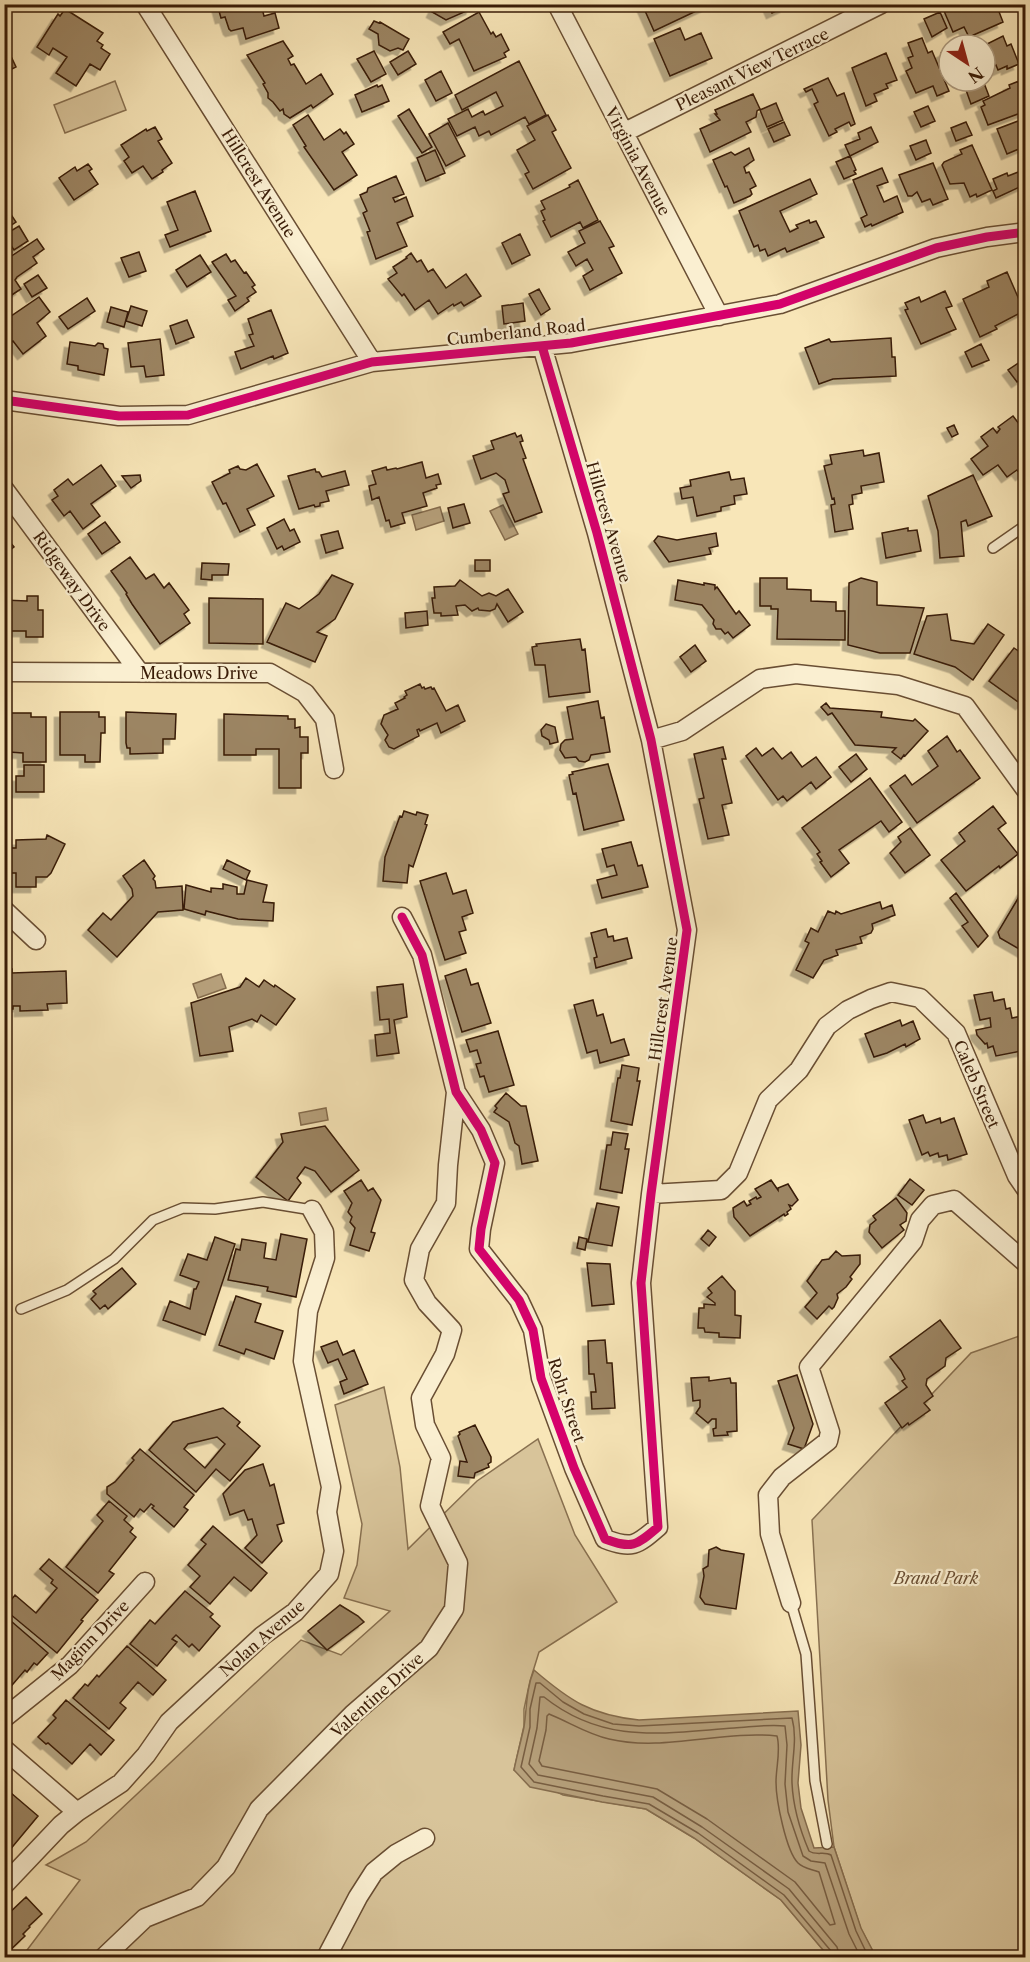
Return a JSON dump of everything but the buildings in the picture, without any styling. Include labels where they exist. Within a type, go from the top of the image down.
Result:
[{"type":"street","name":"Hillcrest Avenue","points":[[145,4],[372,362]]},
{"type":"street","name":"Virginia Avenue","points":[[557,4],[719,316]]},
{"type":"street","name":"Pleasant View Terrace","points":[[623,133],[881,4]]},
{"type":"street","name":"Cumberland Road","points":[[4,400],[119,416],[188,415],[372,362],[571,343],[780,304],[936,248],[987,237],[1026,232]]},
{"type":"street","name":"Hillcrest Avenue","points":[[542,346],[597,533],[651,740],[687,930],[641,1283],[658,1527]]},
{"type":"street","name":"Ridgeway Drive","points":[[4,489],[140,674]]},
{"type":"street","name":"Meadows Drive","points":[[4,672],[270,673],[305,693],[325,719],[334,769]]},
{"type":"street","points":[[651,740],[682,730],[760,679],[796,674],[898,685],[965,706],[1026,790]]},
{"type":"street","points":[[4,910],[36,940]]},
{"type":"street","name":"Rohr Street","points":[[402,916],[422,955],[456,1092],[481,1130],[495,1163],[479,1249],[519,1300],[533,1330],[541,1378],[574,1468],[605,1539],[622,1545],[640,1543],[658,1527]]},
{"type":"street","name":"Caleb Street","points":[[651,1194],[721,1190],[738,1173],[768,1100],[800,1070],[827,1026],[848,1010],[891,992],[920,998],[956,1033],[1017,1176],[1026,1189]]},
{"type":"street","name":"Valentine Drive","points":[[103,1958],[145,1918],[197,1897],[226,1868],[259,1809],[353,1714],[429,1648],[454,1609],[458,1563],[430,1506],[441,1458],[425,1425],[421,1398],[445,1354],[452,1330],[427,1303],[414,1280],[420,1249],[446,1203],[456,1092]]},
{"type":"street","points":[[791,1603],[770,1534],[768,1495],[782,1477],[828,1441],[830,1432],[809,1367],[913,1241],[920,1220],[933,1205],[954,1200],[1026,1263]]},
{"type":"street","name":"Nolan Avenue","points":[[4,1885],[46,1839],[77,1812],[121,1783],[146,1755],[169,1722],[262,1636],[295,1612],[329,1574],[334,1551],[327,1512],[331,1487],[303,1361],[308,1311],[325,1258],[324,1232],[312,1210]]},
{"type":"street","name":"Maginn Drive","points":[[4,1718],[70,1665],[145,1582]]},
{"type":"street","points":[[4,1749],[77,1812]]},
{"type":"street","points":[[326,1958],[374,1872],[396,1854],[425,1838]]},
{"type":"lane","points":[[993,548],[1026,525]]},
{"type":"lane","points":[[21,1309],[68,1290],[114,1259],[153,1220],[183,1208],[216,1209],[263,1202],[312,1210]]},
{"type":"lane","points":[[791,1603],[806,1654],[815,1781],[827,1844]]},
{"type":"green space","points":[[115,81],[126,110],[65,133],[54,105]]},
{"type":"green space","name":"Brand Park","points":[[1025,1334],[1025,1957],[876,1957],[861,1929],[834,1847],[828,1800],[812,1520],[971,1353]]},
{"type":"green space","points":[[384,1387],[400,1467],[408,1549],[477,1481],[538,1439],[575,1535],[617,1602],[539,1652],[524,1709],[524,1726],[514,1770],[563,1795],[646,1809],[694,1838],[781,1900],[829,1957],[21,1958],[80,1880],[46,1865],[86,1842],[301,1640],[341,1655],[390,1611],[344,1598],[357,1565],[362,1524],[335,1405]]},
{"type":"water","points":[[503,505],[518,534],[505,540],[490,511]]},
{"type":"water","points":[[440,507],[444,521],[416,530],[412,515]]},
{"type":"water","points":[[221,974],[226,988],[198,998],[193,984]]},
{"type":"water","points":[[326,1108],[328,1120],[301,1125],[299,1113]]},
{"type":"water","points":[[534,1670],[582,1705],[622,1718],[639,1720],[798,1711],[801,1745],[798,1783],[801,1808],[814,1848],[834,1847],[861,1928],[876,1957],[829,1957],[781,1900],[694,1838],[646,1809],[530,1787],[514,1770],[524,1727],[529,1684]]},
{"type":"cycle path","points":[[4,400],[119,416],[188,415],[372,362],[571,343],[780,304],[936,248],[987,237],[1026,232]]},
{"type":"cycle path","points":[[402,917],[422,955],[456,1092],[481,1130],[495,1163],[479,1249],[519,1300],[533,1330],[541,1378],[574,1468],[605,1539],[628,1545],[639,1542],[658,1527],[641,1283],[687,930],[651,740],[597,533],[542,346]]}]
